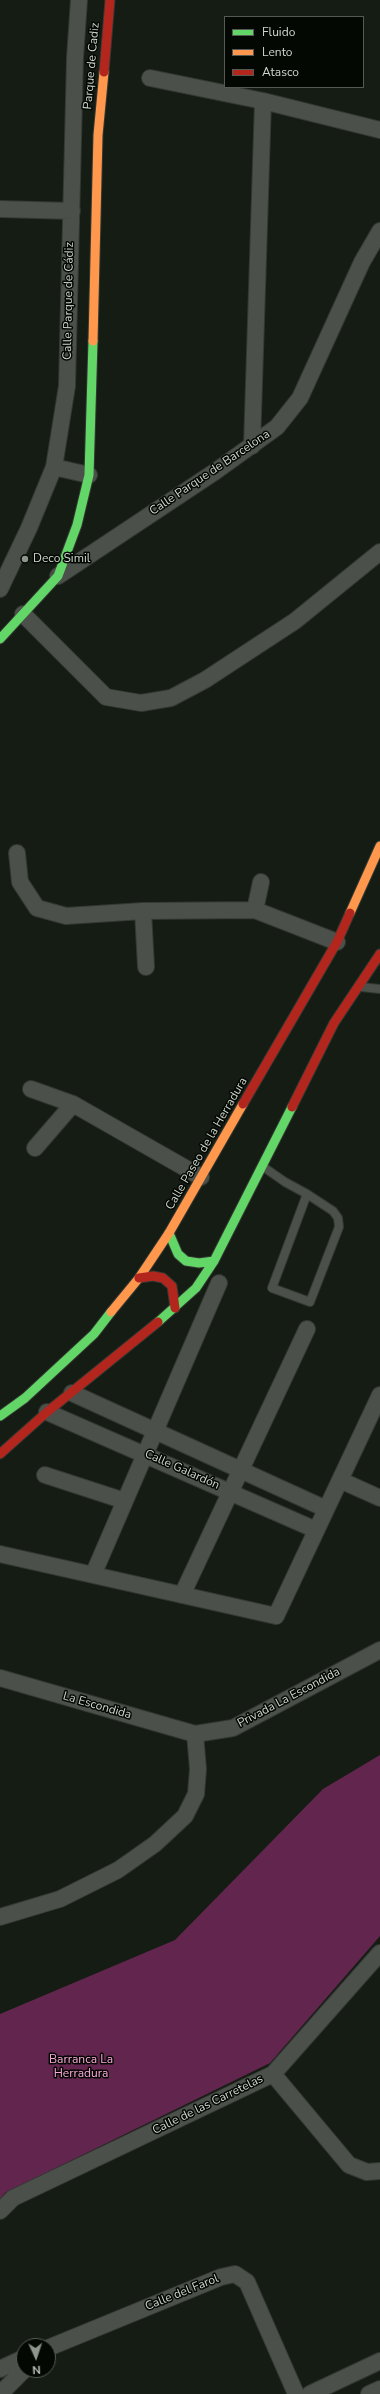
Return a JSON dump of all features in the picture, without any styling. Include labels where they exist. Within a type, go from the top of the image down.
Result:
[{"type":"main road","name":"Parque de Cadiz","points":[[98,135],[110,0]]},
{"type":"main road","name":"Calle Parque de Cádiz","points":[[0,639],[58,576],[77,525],[89,475],[98,135]]},
{"type":"main road","name":"Calle Paseo de la Herradura","points":[[0,1416],[25,1398],[94,1334],[139,1278],[169,1233],[337,942],[380,846]]},
{"type":"main road","points":[[0,1454],[47,1412],[175,1308],[196,1288],[214,1261],[334,1023],[380,954]]},
{"type":"main road","points":[[169,1233],[178,1254],[186,1261],[199,1263],[214,1261]]},
{"type":"main road","points":[[139,1278],[153,1276],[163,1278],[172,1286],[175,1308]]},
{"type":"street","name":"Calle Parque de Cádiz","points":[[0,589],[29,528],[54,467],[67,386],[72,211],[74,58],[79,0]]},
{"type":"street","points":[[150,78],[263,101],[380,130]]},
{"type":"street","points":[[252,446],[263,101]]},
{"type":"street","points":[[0,209],[72,211]]},
{"type":"street","name":"Calle Parque de Barcelona","points":[[58,576],[252,446],[277,427],[300,398],[362,262],[380,231]]},
{"type":"street","points":[[54,467],[89,475]]},
{"type":"street","points":[[23,614],[106,697],[141,703],[171,698],[205,680],[295,621],[380,552]]},
{"type":"street","points":[[17,853],[20,882],[38,908],[66,916],[143,911],[255,910],[337,942]]},
{"type":"street","points":[[255,910],[261,882]]},
{"type":"street","points":[[143,911],[146,967]]},
{"type":"street","points":[[31,1089],[73,1104],[201,1177]]},
{"type":"street","points":[[35,1148],[73,1104]]},
{"type":"street","points":[[93,1575],[219,1283]]},
{"type":"street","points":[[182,1595],[307,1329]]},
{"type":"street","name":"Calle Galardón","points":[[72,1393],[326,1509]]},
{"type":"street","points":[[0,1554],[276,1616],[380,1395]]},
{"type":"street","name":"Calle Galardón","points":[[47,1412],[316,1530]]},
{"type":"street","points":[[45,1474],[125,1501]]},
{"type":"street","points":[[340,1480],[380,1498]]},
{"type":"street","name":"Privada La Escondida","points":[[194,1734],[232,1728],[380,1650]]},
{"type":"street","name":"La Escondida","points":[[0,1678],[194,1734]]},
{"type":"street","points":[[0,1917],[60,1899],[118,1870],[155,1844],[185,1816],[196,1794],[198,1769],[194,1734]]},
{"type":"street","name":"Calle de las Carretelas","points":[[0,2211],[13,2198],[273,2074],[380,1953]]},
{"type":"street","points":[[273,2074],[349,2165],[367,2172],[380,2171]]},
{"type":"street","name":"Calle del Farol","points":[[56,2345],[221,2276],[235,2274],[247,2282],[296,2394]]},
{"type":"street","points":[[0,2368],[16,2361]]},
{"type":"street","points":[[310,2394],[380,2362]]},
{"type":"street","points":[[0,2394],[16,2378]]},
{"type":"street","points":[[369,2394],[380,2389]]},
{"type":"lane","points":[[358,987],[380,988]]},
{"type":"lane","points":[[262,1166],[307,1194],[333,1211],[338,1218],[340,1227],[310,1302],[272,1288],[307,1194]]},
{"type":"green space","name":"Barranca La Herradura","points":[[380,1755],[380,1936],[270,2063],[5,2193],[0,2199],[0,2014],[175,1940],[323,1789]]},
{"type":"traffic: fast","points":[[0,639],[58,576],[77,525],[89,475],[93,341]]},
{"type":"traffic: fast","points":[[158,1322],[196,1288],[214,1261],[292,1107]]},
{"type":"traffic: fast","points":[[169,1233],[178,1254],[186,1261],[199,1263],[214,1261]]},
{"type":"traffic: fast","points":[[0,1416],[25,1398],[94,1334],[111,1312]]},
{"type":"traffic: slow","points":[[93,341],[98,135],[104,72]]},
{"type":"traffic: slow","points":[[350,913],[380,846]]},
{"type":"traffic: slow","points":[[111,1312],[139,1278],[169,1233],[243,1104]]},
{"type":"traffic: jam","points":[[104,72],[110,0]]},
{"type":"traffic: jam","points":[[243,1104],[337,942],[350,913]]},
{"type":"traffic: jam","points":[[292,1107],[334,1023],[380,954]]},
{"type":"traffic: jam","points":[[139,1278],[153,1276],[163,1278],[172,1286],[175,1308]]},
{"type":"traffic: jam","points":[[0,1454],[47,1412],[158,1322]]},
{"type":"place","name":"Deco Simil","points":[[25,559]]}]
